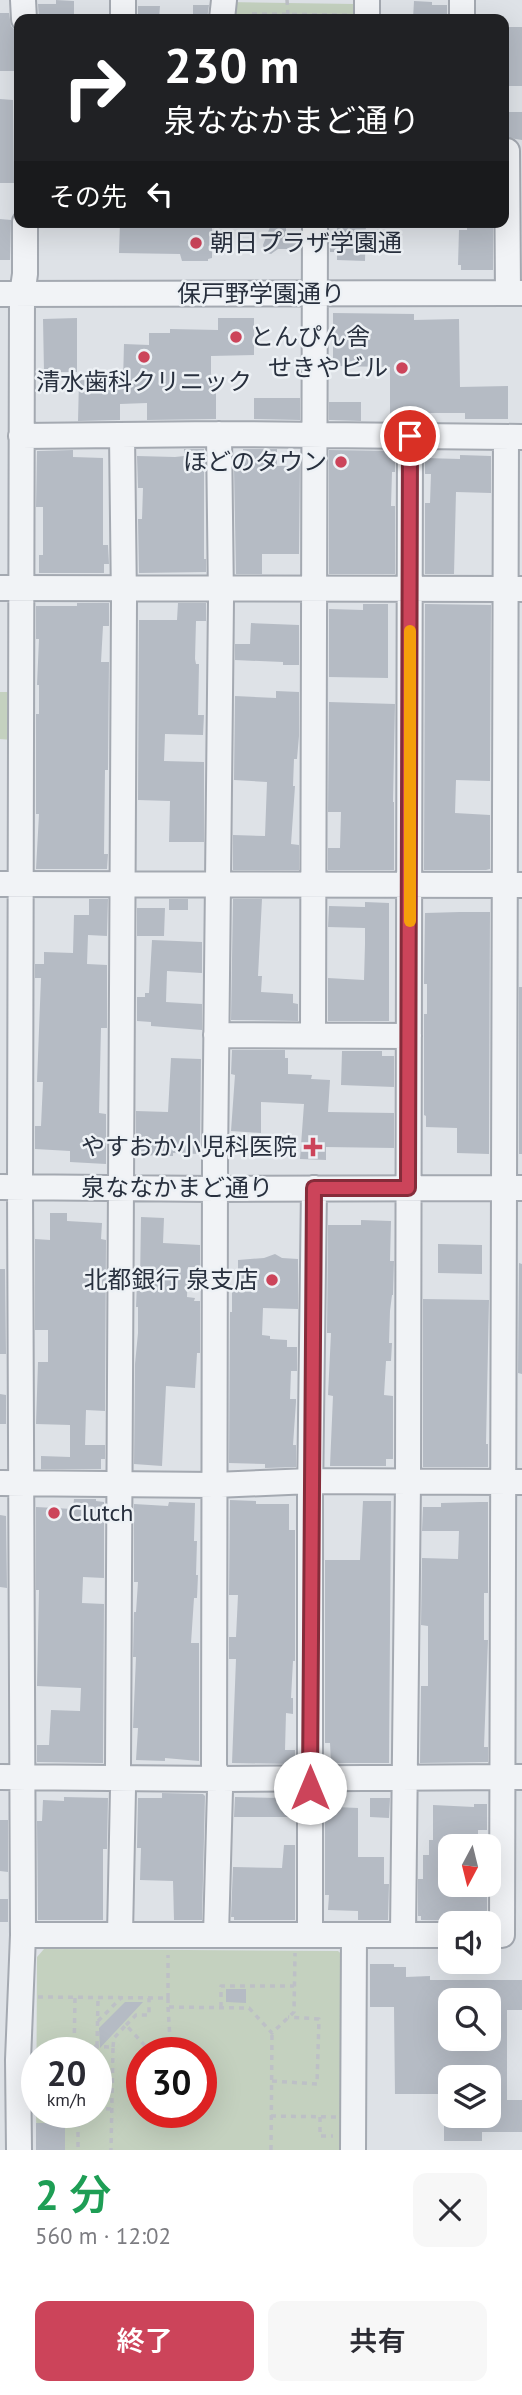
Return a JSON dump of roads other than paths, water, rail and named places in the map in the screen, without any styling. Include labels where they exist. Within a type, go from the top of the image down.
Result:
[{"type":"street","points":[[511,151],[515,293]]},
{"type":"street","points":[[19,2150],[9,2076],[23,1935],[12,1777],[11,588],[21,436],[11,294],[25,274],[25,228]]},
{"type":"street","points":[[313,1035],[315,228]]},
{"type":"street","name":"保戸野学園通り","points":[[11,294],[515,293]]},
{"type":"street","points":[[21,436],[219,434],[514,437],[512,1777],[504,1935]]},
{"type":"street","points":[[216,1935],[220,1779],[214,1768],[215,1189],[221,587],[219,434]]},
{"type":"street","points":[[120,1934],[122,1778],[118,1767],[124,587],[122,435]]},
{"type":"street","points":[[403,1934],[408,1481],[410,436]]},
{"type":"street","points":[[11,588],[514,589]]},
{"type":"street","points":[[10,884],[513,884]]},
{"type":"street","points":[[216,1035],[409,1036]]},
{"type":"street","name":"泉ななかまど通り","points":[[10,1187],[513,1188]]},
{"type":"street","points":[[303,1939],[311,1777],[314,1188]]},
{"type":"street","points":[[11,1483],[215,1485],[311,1481],[513,1482]]},
{"type":"street","points":[[12,1777],[512,1777]]},
{"type":"street","points":[[23,1935],[216,1935],[303,1939],[354,1935],[438,1935]]},
{"type":"street","points":[[353,2134],[354,1935]]},
{"type":"place","name":"朝日プラザ学園通","points":[[196,243]]},
{"type":"place","name":"とんぴん舎","points":[[236,337]]},
{"type":"place","name":"清水歯科クリニック","points":[[144,357]]},
{"type":"place","name":"せきやビル","points":[[402,368]]},
{"type":"place","name":"ほどのタウン","points":[[341,462]]},
{"type":"place","name":"やすおか小児科医院","points":[[313,1147]]},
{"type":"place","name":"北都銀行 泉支店","points":[[272,1280]]},
{"type":"place","name":"Clutch","points":[[54,1513]]}]
